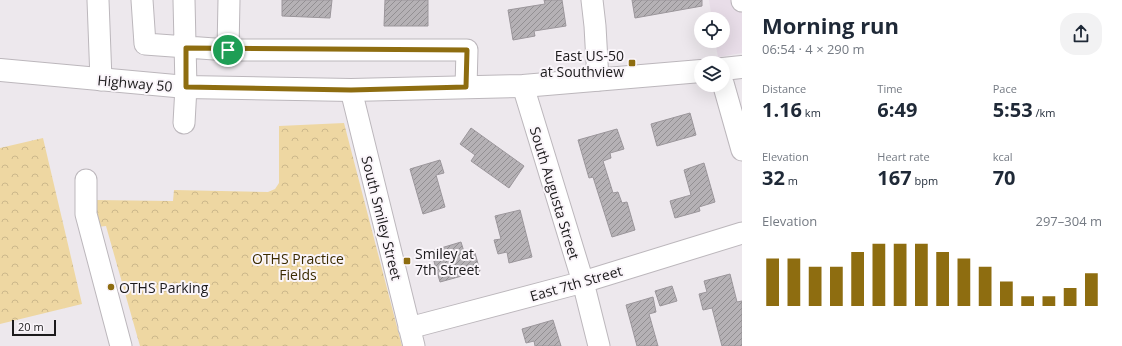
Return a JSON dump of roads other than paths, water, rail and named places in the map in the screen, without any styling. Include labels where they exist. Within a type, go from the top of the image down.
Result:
[{"type":"main road","points":[[730,68],[742,67]]},
{"type":"main road","name":"Highway 50","points":[[0,70],[186,87],[351,90],[523,86],[694,72]]},
{"type":"street","points":[[98,0],[101,80]]},
{"type":"street","points":[[142,0],[145,44],[228,50],[467,50],[466,87]]},
{"type":"street","points":[[184,0],[186,48],[184,123]]},
{"type":"street","points":[[228,50],[229,0]]},
{"type":"street","points":[[592,0],[596,26],[598,80]]},
{"type":"street","name":"South Augusta Street","points":[[523,86],[583,282],[599,346]]},
{"type":"street","name":"South Smiley Street","points":[[351,90],[412,337]]},
{"type":"street","points":[[726,92],[742,150]]},
{"type":"street","points":[[86,180],[86,214],[121,346]]},
{"type":"street","name":"East 7th Street","points":[[412,337],[742,233]]},
{"type":"place","name":"East US-50 at Southview","points":[[632,63]]},
{"type":"place","name":"Smiley at 7th Street","points":[[407,261]]},
{"type":"place","name":"OTHS Parking","points":[[111,287]]},
{"type":"park label","name":"OTHS Practice Fields","points":[[298,266]]}]
